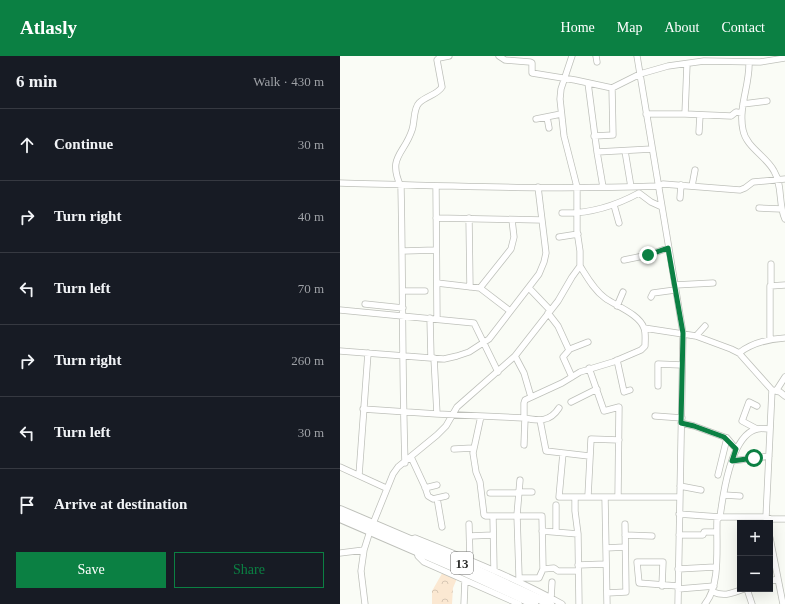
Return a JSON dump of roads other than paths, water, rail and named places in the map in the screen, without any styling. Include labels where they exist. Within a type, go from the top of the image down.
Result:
[{"type":"highway","name":"13","points":[[340,510],[417,551],[534,604]]},
{"type":"highway","name":"13","points":[[340,518],[410,540],[551,601]]},
{"type":"street","points":[[405,463],[403,412],[402,187],[397,177],[396,167],[398,155],[412,131],[417,105],[422,100],[442,88],[437,60],[439,58],[449,56]]},
{"type":"street","points":[[499,56],[505,60],[532,63],[532,73],[612,88],[640,74],[668,66],[687,64],[703,59],[741,59],[749,62],[773,58],[785,58]]},
{"type":"street","points":[[524,445],[525,400],[554,387],[580,372],[617,360],[641,350],[645,346],[644,328],[633,315],[617,306],[601,294],[580,266],[577,187],[564,136],[561,114],[561,94],[564,78],[572,56]]},
{"type":"street","points":[[637,56],[683,333],[678,604]]},
{"type":"street","points":[[749,62],[749,74],[742,113],[743,132],[758,153],[774,169],[778,180],[785,219]]},
{"type":"street","points":[[685,114],[687,64]]},
{"type":"street","points":[[588,83],[594,136],[603,187]]},
{"type":"street","points":[[594,136],[613,135],[612,88]]},
{"type":"street","points":[[743,104],[767,101]]},
{"type":"street","points":[[646,114],[731,116],[736,112],[742,113]]},
{"type":"street","points":[[536,119],[561,114]]},
{"type":"street","points":[[699,132],[700,115]]},
{"type":"street","points":[[548,116],[549,128]]},
{"type":"street","points":[[597,152],[652,149]]},
{"type":"street","points":[[625,151],[631,187]]},
{"type":"street","points":[[692,186],[694,170]]},
{"type":"street","points":[[340,182],[436,186],[538,187],[631,187],[658,186],[662,184],[740,190],[754,182],[785,180]]},
{"type":"street","points":[[680,185],[680,198]]},
{"type":"street","points":[[436,186],[437,319]]},
{"type":"street","points":[[340,351],[444,359],[457,356],[489,339],[539,274],[545,258],[546,248],[538,187]]},
{"type":"street","points":[[562,213],[594,211],[614,205],[639,193],[651,202],[662,207]]},
{"type":"street","points":[[614,205],[619,223]]},
{"type":"street","points":[[759,208],[782,209]]},
{"type":"street","points":[[436,218],[542,220]]},
{"type":"street","points":[[469,218],[470,287]]},
{"type":"street","points":[[480,288],[511,249],[514,237],[512,220]]},
{"type":"street","points":[[559,237],[578,234]]},
{"type":"street","points":[[624,260],[648,255],[668,248]]},
{"type":"street","points":[[403,251],[436,250]]},
{"type":"street","points":[[770,340],[771,264]]},
{"type":"street","points":[[365,604],[361,571],[364,550],[386,488],[393,474],[446,426],[457,407],[515,356],[558,301],[572,276],[580,266]]},
{"type":"street","points":[[437,283],[480,288],[510,311]]},
{"type":"street","points":[[651,297],[653,293],[675,288],[713,283]]},
{"type":"street","points":[[771,286],[785,286]]},
{"type":"street","points":[[528,288],[549,311],[570,350]]},
{"type":"street","points":[[403,291],[425,291]]},
{"type":"street","points":[[617,306],[623,292]]},
{"type":"street","points":[[365,304],[403,308]]},
{"type":"street","points":[[340,310],[474,323],[498,372]]},
{"type":"street","points":[[430,318],[437,414]]},
{"type":"street","points":[[696,336],[705,326]]},
{"type":"street","points":[[644,328],[683,333],[719,344],[739,354],[774,390],[785,396]]},
{"type":"street","points":[[739,354],[749,347],[770,340],[785,338]]},
{"type":"street","points":[[572,376],[563,357],[570,350],[588,342]]},
{"type":"street","points":[[359,475],[368,354]]},
{"type":"street","points":[[515,356],[524,373],[532,397]]},
{"type":"street","points":[[617,360],[624,392],[630,390]]},
{"type":"street","points":[[658,386],[658,364],[682,365]]},
{"type":"street","points":[[589,368],[604,411],[619,407],[618,497]]},
{"type":"street","points":[[766,520],[770,429],[774,390],[785,376]]},
{"type":"street","points":[[571,402],[597,389]]},
{"type":"street","points":[[757,406],[749,402],[742,421],[757,429],[770,429]]},
{"type":"street","points":[[363,409],[540,420],[550,417],[556,413],[559,408]]},
{"type":"street","points":[[481,416],[473,448],[474,461],[480,482],[484,515],[542,516],[543,569],[539,578],[518,580]]},
{"type":"street","points":[[655,416],[681,421],[727,438],[736,449]]},
{"type":"street","points":[[540,420],[546,451],[589,456]]},
{"type":"street","points":[[705,604],[714,589],[717,550],[717,520],[720,517],[728,474],[736,449],[747,435],[757,429]]},
{"type":"street","points":[[718,475],[727,438]]},
{"type":"street","points":[[588,496],[591,439],[619,440]]},
{"type":"street","points":[[454,449],[473,448]]},
{"type":"street","points":[[563,453],[559,496],[679,497]]},
{"type":"street","points":[[732,461],[769,456]]},
{"type":"street","points":[[411,457],[428,496],[433,499],[446,496]]},
{"type":"street","points":[[340,467],[386,488]]},
{"type":"street","points":[[518,580],[517,516],[520,480]]},
{"type":"street","points":[[425,488],[437,486]]},
{"type":"street","points":[[680,486],[701,490]]},
{"type":"street","points":[[490,493],[532,492]]},
{"type":"street","points":[[724,495],[740,496]]},
{"type":"street","points":[[575,497],[578,534],[579,604]]},
{"type":"street","points":[[606,497],[607,604]]},
{"type":"street","points":[[437,498],[442,527]]},
{"type":"street","points":[[556,505],[556,532]]},
{"type":"street","points":[[680,514],[766,520],[785,519]]},
{"type":"street","points":[[493,516],[494,571]]},
{"type":"street","points":[[469,524],[470,561]]},
{"type":"street","points":[[607,593],[626,592],[625,524]]},
{"type":"street","points":[[542,531],[578,534]]},
{"type":"street","points":[[679,535],[703,535],[704,532],[716,532]]},
{"type":"street","points":[[470,536],[494,535]]},
{"type":"street","points":[[625,535],[652,536]]},
{"type":"street","points":[[410,540],[415,538],[518,580],[551,601],[562,604]]},
{"type":"street","points":[[606,548],[625,547]]},
{"type":"street","points":[[340,553],[364,550]]},
{"type":"street","points":[[417,551],[420,559],[424,562],[519,604]]},
{"type":"street","points":[[773,553],[783,604]]},
{"type":"street","points":[[662,586],[663,562],[637,562],[639,583],[662,586],[678,588],[714,589],[721,595],[737,591]]},
{"type":"street","points":[[578,565],[606,564]]},
{"type":"street","points":[[678,569],[715,567]]},
{"type":"street","points":[[543,569],[554,568],[558,571],[578,571]]},
{"type":"street","points":[[773,580],[778,579]]},
{"type":"street","points":[[464,604],[465,580]]},
{"type":"street","points":[[551,601],[552,582]]},
{"type":"street","points":[[746,592],[752,604]]}]
